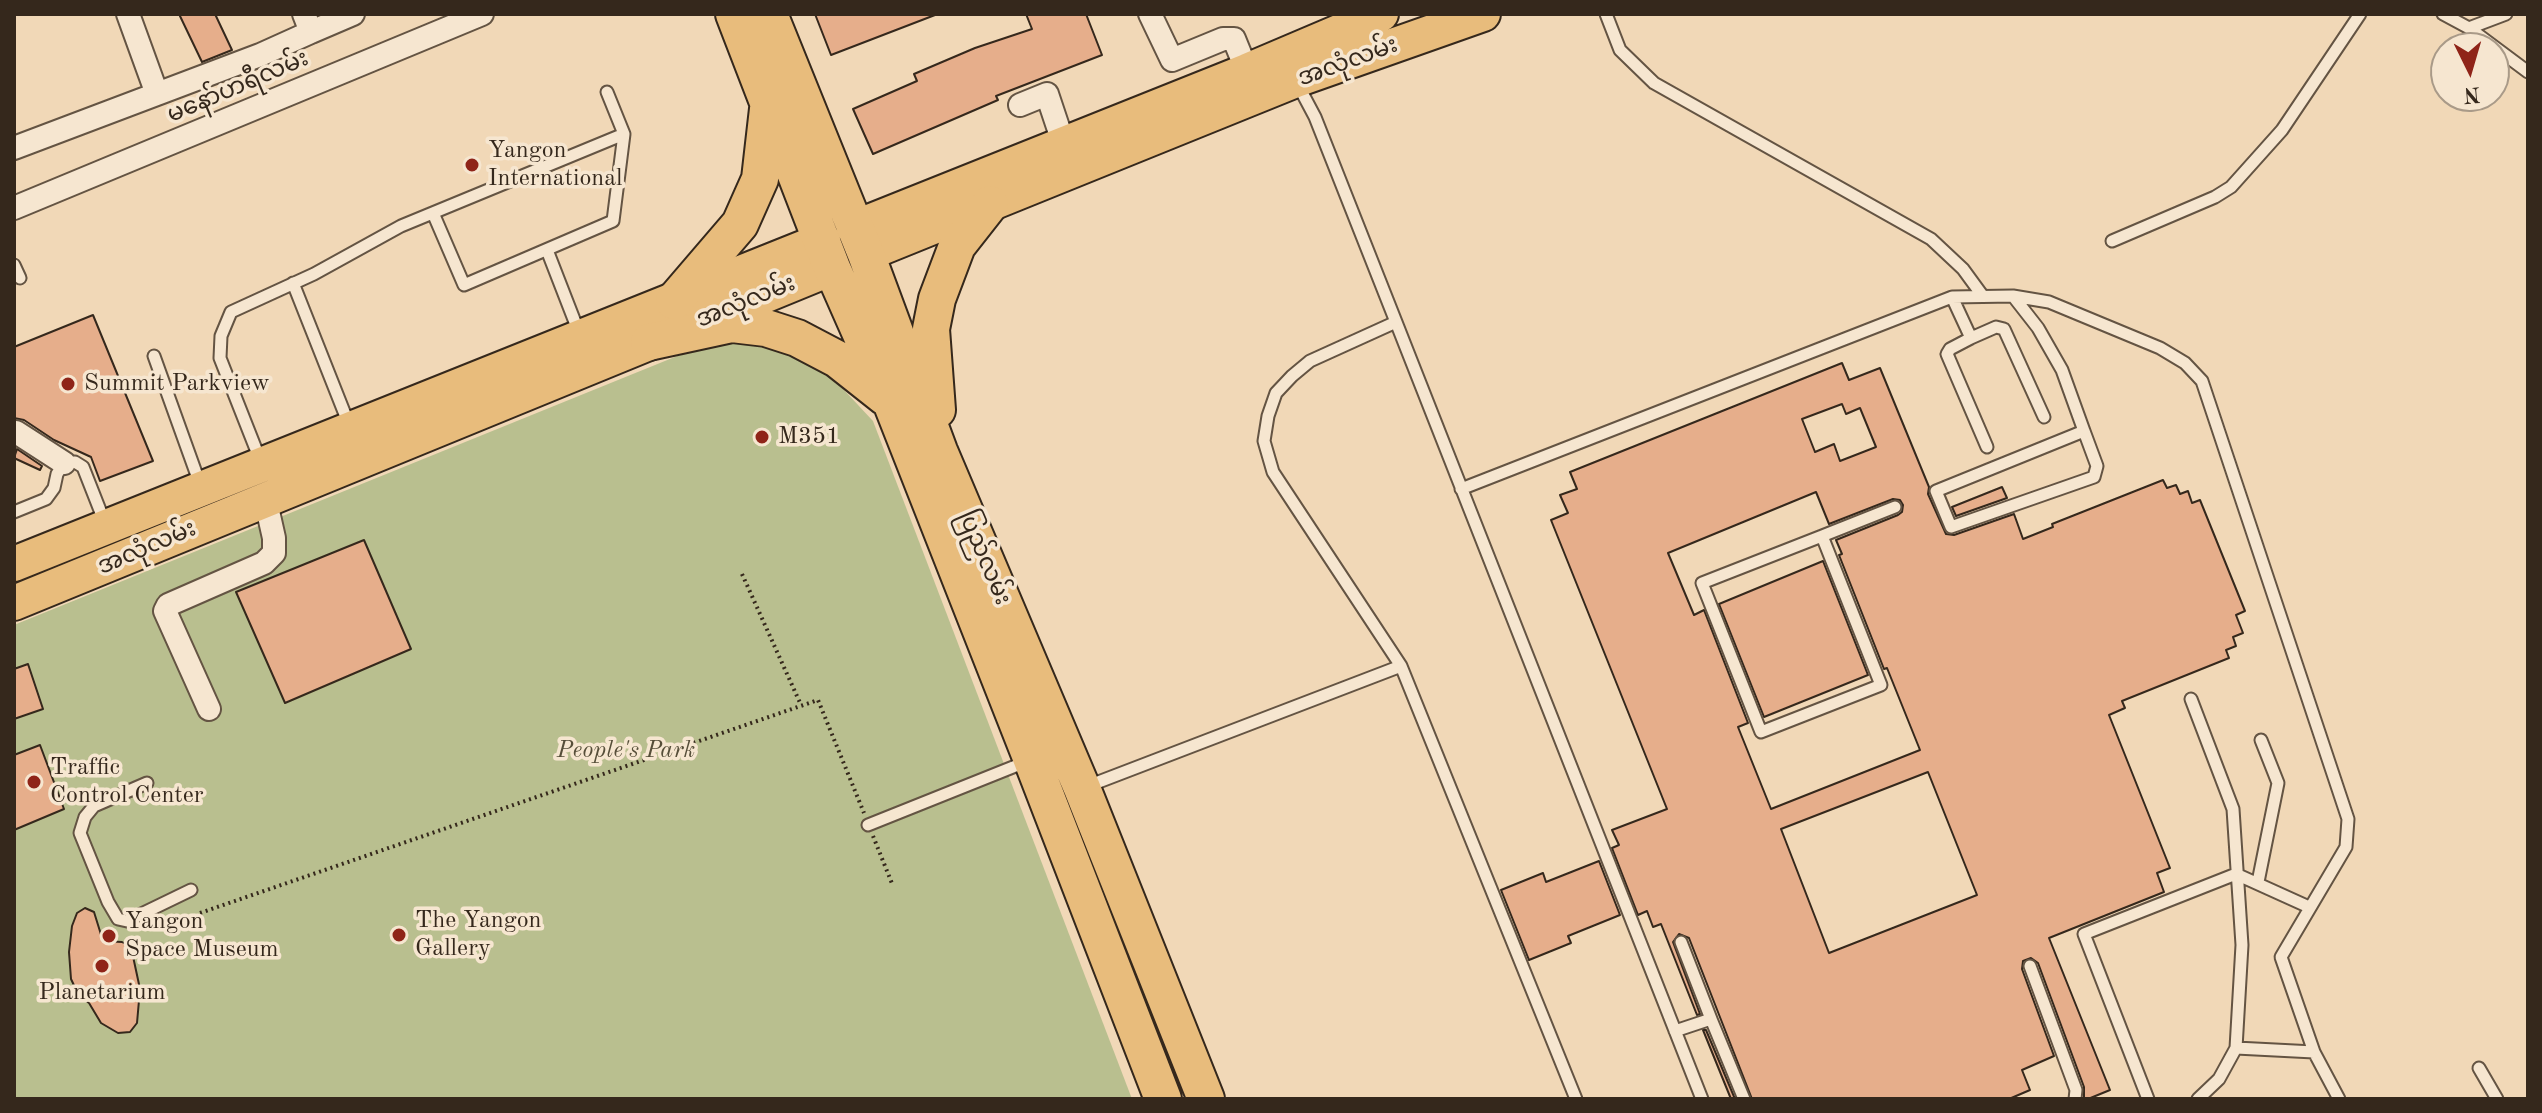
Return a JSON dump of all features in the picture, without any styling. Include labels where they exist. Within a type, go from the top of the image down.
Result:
[{"type":"highway","name":"ပြည်လမ်း","points":[[734,14],[769,103],[844,248],[939,451],[1082,788],[1206,1099]]},
{"type":"highway","name":"ပြည်လမ်း","points":[[769,14],[891,402],[1163,1099]]},
{"type":"highway","points":[[674,301],[740,224],[760,179],[769,103]]},
{"type":"highway","points":[[939,451],[931,329],[937,299],[957,246],[990,204]]},
{"type":"highway","points":[[649,342],[732,324],[766,328],[797,338],[837,359],[891,402]]},
{"type":"main road","name":"အလုံလမ်း","points":[[14,564],[58,566],[265,498],[587,352],[674,301],[990,204],[1291,67],[1381,14]]},
{"type":"main road","name":"အလုံလမ်း","points":[[14,603],[107,527],[261,463],[350,428],[587,352],[649,342],[1064,145],[1247,71],[1291,67],[1483,14]]},
{"type":"street","points":[[128,14],[157,94]]},
{"type":"street","points":[[14,148],[260,55],[308,23],[353,14]]},
{"type":"street","name":"မနော်ဟရီလမ်း","points":[[14,208],[482,14]]},
{"type":"street","points":[[1150,14],[1172,60],[1223,39],[1234,39],[1247,71]]},
{"type":"street","points":[[1020,105],[1047,94],[1064,145]]},
{"type":"street","points":[[15,432],[64,463]]},
{"type":"street","points":[[209,709],[165,611],[168,605],[264,563],[274,553],[274,538],[265,498]]},
{"type":"lane","points":[[1606,14],[1620,50],[1654,83],[1931,239],[1963,269],[1982,295]]},
{"type":"lane","points":[[2112,241],[2215,197],[2231,187],[2282,130],[2360,14]]},
{"type":"lane","points":[[2443,14],[2469,28],[2528,72]]},
{"type":"lane","points":[[2469,28],[2506,14]]},
{"type":"lane","points":[[1291,67],[1315,117],[1702,1099]]},
{"type":"lane","points":[[433,213],[464,285],[613,221],[624,134],[607,92]]},
{"type":"lane","points":[[261,463],[220,358],[221,336],[231,312],[401,226],[624,134]]},
{"type":"lane","points":[[547,250],[587,352]]},
{"type":"lane","points":[[14,265],[20,278]]},
{"type":"lane","points":[[293,283],[350,428]]},
{"type":"lane","points":[[2013,296],[2038,328],[2062,370],[2097,466],[2094,477],[1951,527],[1936,491],[2084,431]]},
{"type":"lane","points":[[1461,489],[1952,297],[2013,296],[2049,302],[2160,348],[2185,363],[2202,381],[2348,819],[2346,847],[2281,957],[2314,1052],[2339,1099]]},
{"type":"lane","points":[[1952,297],[1971,338]]},
{"type":"lane","points":[[1396,322],[1310,361],[1292,376],[1276,393],[1264,441],[1273,472],[1401,666],[1576,1099]]},
{"type":"lane","points":[[1987,447],[1947,354],[1950,349],[1996,327],[2004,329],[2044,417]]},
{"type":"lane","points":[[154,356],[202,487]]},
{"type":"lane","points":[[14,512],[46,499],[64,463],[75,462],[83,467],[107,527]]},
{"type":"lane","points":[[1822,536],[1881,685],[1761,732],[1702,583],[1895,507]]},
{"type":"lane","points":[[1082,788],[1401,666]]},
{"type":"lane","points":[[2191,699],[2233,809],[2242,945],[2236,1048],[2219,1079],[2198,1099]]},
{"type":"lane","points":[[2258,882],[2278,783],[2261,740]]},
{"type":"lane","points":[[868,825],[1032,760]]},
{"type":"lane","points":[[147,783],[94,806],[85,817],[80,833],[108,902],[118,919],[127,921],[191,890]]},
{"type":"lane","points":[[2148,1099],[2084,934],[2236,874],[2309,907]]},
{"type":"lane","points":[[1681,942],[1744,1099]]},
{"type":"lane","points":[[2030,966],[2076,1090],[2075,1099]]},
{"type":"lane","points":[[1675,1031],[1711,1019]]},
{"type":"lane","points":[[2236,1048],[2314,1052]]},
{"type":"lane","points":[[2479,1068],[2497,1099]]},
{"type":"path","points":[[742,574],[801,705]]},
{"type":"path","points":[[200,913],[818,700],[893,886]]},
{"type":"green space","name":"People's Park","points":[[729,335],[815,359],[873,421],[1132,1099],[14,1099],[14,625]]},
{"type":"building","points":[[179,14],[215,14],[232,50],[202,62]]},
{"type":"building","points":[[815,14],[935,14],[935,15],[831,55]]},
{"type":"building","points":[[1026,14],[1086,14],[1102,55],[996,96],[998,100],[873,154],[853,109],[917,81],[914,74],[975,48],[1032,29]]},
{"type":"building","name":"Summit Parkview","points":[[93,315],[153,461],[100,481],[91,457],[54,440],[24,420],[14,418],[14,347]]},
{"type":"building","points":[[1842,363],[1849,380],[1880,368],[1946,534],[1954,535],[2014,514],[2023,539],[2053,527],[2052,524],[2163,480],[2167,488],[2176,485],[2180,494],[2188,491],[2192,503],[2200,500],[2245,611],[2236,615],[2243,633],[2233,637],[2236,646],[2226,650],[2229,658],[2122,701],[2125,708],[2109,715],[2170,868],[2157,873],[2164,892],[2049,938],[2110,1090],[2084,1099],[2084,1087],[2038,963],[2031,958],[2023,961],[2022,969],[2054,1056],[2022,1070],[2030,1090],[2009,1099],[1752,1099],[1689,938],[1679,934],[1673,942],[1700,1014],[1697,1015],[1661,924],[1653,927],[1647,911],[1638,915],[1612,848],[1619,845],[1612,830],[1667,809],[1551,520],[1568,513],[1560,495],[1577,489],[1570,472]],"holes":[[[1842,404],[1846,414],[1860,408],[1876,447],[1840,461],[1834,444],[1815,452],[1802,419]],[[1816,492],[1829,524],[1893,499],[1900,500],[1903,505],[1898,515],[1836,540],[1842,554],[1839,555],[1884,669],[1887,668],[1920,750],[1771,809],[1738,727],[1748,723],[1704,610],[1694,615],[1668,553]],[[1928,772],[1977,895],[1829,953],[1781,829]]]},
{"type":"building","points":[[17,449],[42,466],[40,470],[14,458]]},
{"type":"building","points":[[2002,487],[2007,498],[1956,516],[1952,507]]},
{"type":"building","points":[[364,540],[411,649],[285,703],[236,592]]},
{"type":"building","points":[[1823,561],[1868,675],[1764,717],[1719,604]]},
{"type":"building","points":[[28,664],[43,709],[14,719],[14,669]]},
{"type":"building","name":"Traffic Control Center","points":[[40,745],[64,809],[14,830],[14,755]]},
{"type":"building","points":[[1599,861],[1620,915],[1568,936],[1571,943],[1529,960],[1501,890],[1543,873],[1546,882]]},
{"type":"building","name":"Planetarium","points":[[85,908],[94,912],[103,941],[122,942],[131,947],[140,989],[137,1023],[130,1032],[118,1033],[101,1023],[89,1003],[79,996],[71,979],[69,952],[72,926],[77,913]]},
{"type":"building","points":[[1703,1030],[1706,1030],[1735,1099],[1731,1099]]},
{"type":"place","name":"Yangon International","points":[[472,165]]},
{"type":"place","name":"Summit Parkview","points":[[68,384]]},
{"type":"place","name":"M351","points":[[762,437]]},
{"type":"place","name":"Traffic Control Center","points":[[34,782]]},
{"type":"place","name":"The Yangon Gallery","points":[[399,935]]},
{"type":"place","name":"Yangon Space Museum","points":[[109,936]]},
{"type":"place","name":"Planetarium","points":[[102,966]]}]
